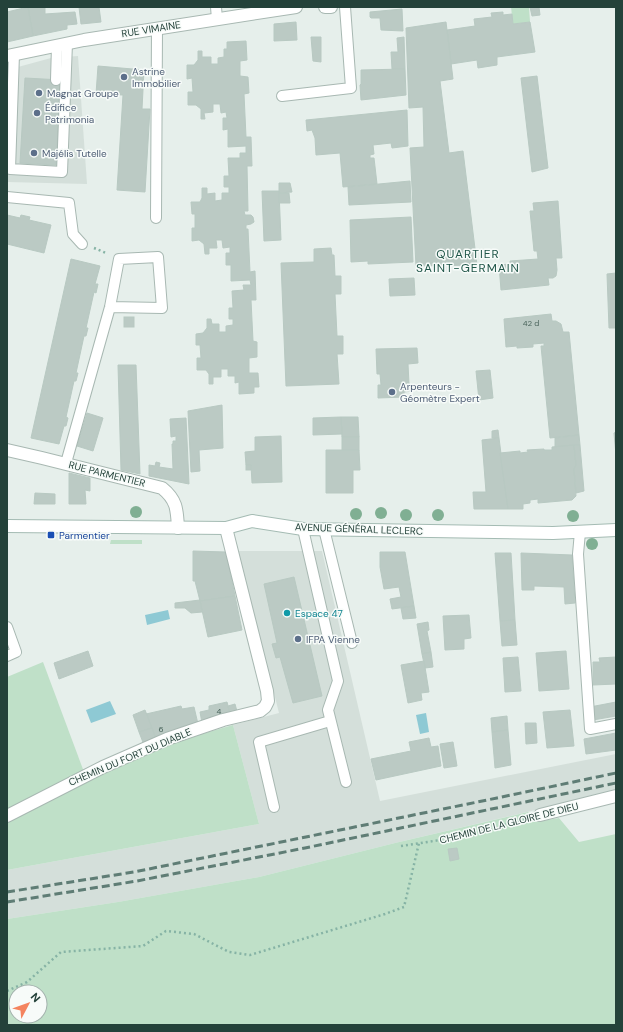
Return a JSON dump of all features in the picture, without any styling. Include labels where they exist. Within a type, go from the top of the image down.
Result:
[{"type":"street","name":"RUE VIMAINE","points":[[11,55],[62,44],[157,28],[217,13],[296,7]]},
{"type":"street","points":[[325,7],[331,7]]},
{"type":"street","name":"RUE PARMENTIER","points":[[7,450],[66,463],[162,488],[174,499],[177,509],[178,528]]},
{"type":"street","name":"AVENUE GÉNÉRAL LECLERC","points":[[7,526],[226,528],[252,521],[303,529],[324,530],[553,533],[616,530]]},
{"type":"street","name":"CHEMIN DU FORT DU DIABLE","points":[[7,816],[103,767],[167,739],[223,720],[260,712],[265,706],[268,701],[266,691],[226,528]]},
{"type":"street","name":"CHEMIN DE LA GLOIRE DE DIEU","points":[[540,815],[616,796]]},
{"type":"lane","points":[[282,96],[351,88],[345,7]]},
{"type":"lane","points":[[156,218],[157,28]]},
{"type":"lane","points":[[11,55],[10,169],[62,172],[62,44]]},
{"type":"lane","points":[[56,80],[62,44]]},
{"type":"lane","points":[[7,197],[69,203],[73,234],[82,244]]},
{"type":"lane","points":[[66,463],[110,307],[118,259],[158,256],[162,308],[110,307]]},
{"type":"lane","points":[[303,529],[338,681],[328,710],[346,782]]},
{"type":"lane","points":[[324,530],[352,643]]},
{"type":"lane","points":[[580,532],[578,554],[590,729],[616,724]]},
{"type":"lane","points":[[7,627],[16,652],[7,656]]},
{"type":"lane","points":[[274,807],[258,742],[330,722]]},
{"type":"path","points":[[82,244],[118,259]]},
{"type":"path","name":"CHEMIN DE LA GLOIRE DE DIEU","points":[[401,846],[453,838],[540,815]]},
{"type":"path","points":[[7,991],[27,982],[61,952],[143,946],[166,931],[194,934],[229,952],[250,956],[385,914],[404,907],[419,843]]},
{"type":"shaded area","points":[[78,56],[87,184],[7,182],[7,70],[51,58]]},
{"type":"shaded area","points":[[238,551],[322,551],[380,801],[616,754],[616,791],[395,843],[259,877],[118,902],[7,919],[7,870],[259,824],[233,725],[279,713]]},
{"type":"green space","points":[[511,7],[529,7],[530,22],[513,24]]},
{"type":"green space","points":[[111,540],[142,540],[142,544],[110,544]]},
{"type":"green space","points":[[43,662],[84,772],[7,810],[7,677]]},
{"type":"green space","points":[[233,725],[259,824],[7,870],[7,822],[87,780],[174,742]]},
{"type":"green space","points":[[528,812],[536,822],[559,818],[579,842],[616,834],[616,1025],[7,1025],[7,919],[118,902],[259,877]]},
{"type":"water","points":[[168,610],[170,619],[147,625],[145,615]]},
{"type":"water","points":[[110,701],[116,714],[91,723],[86,710]]},
{"type":"water","points":[[426,713],[429,732],[420,734],[416,715]]},
{"type":"building","points":[[28,7],[45,7],[45,14],[75,12],[77,24],[67,25],[67,29],[33,36]]},
{"type":"building","points":[[28,7],[33,36],[7,42],[7,12]]},
{"type":"building","points":[[79,7],[99,7],[101,22],[81,24]]},
{"type":"building","points":[[530,7],[539,7],[540,15],[532,16]]},
{"type":"building","points":[[402,9],[403,31],[381,30],[380,18],[370,17],[370,12]]},
{"type":"building","points":[[503,12],[503,15],[512,14],[513,24],[530,22],[535,52],[497,57],[497,65],[478,68],[477,60],[451,64],[447,30],[475,26],[474,19],[492,17],[491,13]]},
{"type":"building","points":[[296,22],[297,40],[274,41],[274,24]]},
{"type":"building","points":[[446,22],[453,79],[440,81],[449,153],[463,151],[477,265],[416,266],[410,148],[424,147],[423,107],[409,108],[406,28]]},
{"type":"building","points":[[311,37],[321,37],[321,62],[313,61]]},
{"type":"building","points":[[404,37],[405,69],[392,69],[391,52],[398,52],[397,38]]},
{"type":"building","points":[[246,41],[247,60],[240,61],[240,76],[248,77],[249,93],[244,94],[246,137],[251,137],[252,166],[247,166],[248,211],[244,211],[245,215],[251,215],[253,217],[254,222],[246,225],[246,229],[248,229],[250,272],[255,271],[256,300],[251,300],[253,341],[257,342],[257,357],[249,358],[249,373],[258,373],[259,387],[254,387],[254,393],[239,394],[239,382],[235,383],[235,376],[228,376],[228,369],[221,369],[221,377],[213,377],[213,384],[209,384],[209,374],[206,370],[197,370],[197,358],[201,358],[200,345],[196,345],[196,334],[203,333],[207,328],[207,319],[211,319],[212,324],[219,324],[219,332],[226,332],[226,326],[233,325],[233,319],[229,319],[229,308],[233,308],[232,291],[244,290],[243,285],[251,285],[250,280],[231,281],[231,265],[226,265],[226,253],[230,253],[230,247],[223,248],[222,240],[216,240],[217,248],[209,248],[209,254],[205,254],[204,244],[199,240],[192,241],[192,228],[195,228],[195,214],[192,214],[191,202],[200,202],[202,198],[202,188],[207,188],[207,194],[215,193],[215,201],[222,200],[222,193],[229,193],[229,187],[224,187],[224,176],[229,176],[228,158],[240,158],[240,153],[246,153],[246,146],[228,147],[228,129],[223,130],[223,118],[227,118],[226,112],[221,113],[220,104],[213,104],[213,112],[204,113],[205,119],[201,119],[201,109],[196,105],[188,105],[188,92],[193,92],[192,78],[187,79],[187,65],[194,65],[198,60],[198,51],[202,51],[202,57],[211,57],[211,64],[218,64],[218,58],[224,57],[224,49],[227,49],[227,42]]},
{"type":"building","points":[[98,66],[144,70],[142,109],[150,109],[145,192],[117,190],[123,95],[96,94]]},
{"type":"building","points":[[405,69],[406,95],[361,100],[361,70]]},
{"type":"building","points":[[537,76],[548,168],[532,172],[521,78]]},
{"type":"building","points":[[25,78],[61,80],[56,165],[20,163]]},
{"type":"building","points":[[407,110],[408,146],[392,148],[391,143],[373,145],[374,154],[370,155],[370,158],[374,158],[377,184],[343,187],[340,153],[316,155],[315,138],[312,130],[307,131],[306,120]]},
{"type":"building","points":[[410,181],[411,202],[349,205],[348,187]]},
{"type":"building","points":[[279,183],[290,183],[292,192],[279,193]]},
{"type":"building","points":[[262,191],[279,191],[281,240],[264,241]]},
{"type":"building","points":[[279,193],[289,193],[290,203],[279,203]]},
{"type":"building","points":[[558,201],[562,258],[556,258],[556,276],[553,278],[548,278],[549,285],[501,290],[499,265],[510,264],[510,261],[538,259],[537,251],[534,251],[530,211],[534,211],[533,203]]},
{"type":"building","points":[[7,215],[20,218],[21,215],[30,217],[29,220],[51,225],[44,253],[7,244]]},
{"type":"building","points":[[411,217],[413,262],[368,264],[368,261],[351,262],[350,220]]},
{"type":"building","points":[[331,248],[332,255],[334,255],[335,276],[341,276],[341,294],[335,294],[337,336],[343,336],[343,354],[337,354],[339,384],[286,386],[281,263],[314,262],[314,249]]},
{"type":"building","points":[[71,259],[100,266],[95,284],[98,284],[96,293],[94,292],[86,328],[88,328],[86,336],[84,336],[76,373],[78,373],[76,381],[74,381],[66,417],[68,418],[59,444],[31,438]]},
{"type":"building","points":[[616,273],[616,328],[609,328],[607,274]]},
{"type":"building","points":[[414,278],[415,295],[390,296],[389,279]]},
{"type":"building","points":[[551,314],[552,321],[556,321],[561,324],[563,332],[569,332],[579,435],[550,438],[541,346],[544,346],[544,343],[533,344],[533,347],[506,347],[504,319]]},
{"type":"building","points":[[124,317],[134,317],[134,327],[124,327]]},
{"type":"building","points":[[417,348],[418,363],[408,364],[409,384],[413,386],[413,390],[404,392],[404,397],[378,398],[378,385],[381,385],[380,374],[377,374],[376,349]]},
{"type":"building","points":[[118,365],[136,365],[140,474],[121,470]]},
{"type":"building","points":[[490,370],[493,398],[479,400],[476,371]]},
{"type":"building","points":[[222,405],[223,448],[199,450],[200,471],[191,472],[188,411]]},
{"type":"building","points":[[87,413],[103,418],[93,451],[77,446]]},
{"type":"building","points":[[341,417],[358,417],[359,437],[342,437]]},
{"type":"building","points":[[341,417],[342,434],[313,435],[313,418]]},
{"type":"building","points":[[186,418],[189,484],[149,476],[149,465],[155,466],[156,462],[160,463],[159,467],[173,469],[172,444],[173,441],[176,441],[176,436],[171,437],[170,419]]},
{"type":"building","points":[[498,430],[499,438],[492,438],[492,431]]},
{"type":"building","points":[[616,432],[616,455],[614,433]]},
{"type":"building","points":[[579,435],[580,445],[555,447],[555,438]]},
{"type":"building","points":[[281,436],[282,482],[252,483],[251,465],[246,465],[245,452],[255,451],[255,437]]},
{"type":"building","points":[[342,437],[359,437],[359,450],[342,450]]},
{"type":"building","points":[[499,438],[508,509],[474,509],[473,492],[486,492],[482,440]]},
{"type":"building","points":[[574,445],[576,465],[574,469],[576,496],[572,500],[538,503],[538,499],[530,500],[530,503],[523,504],[523,509],[508,509],[500,453],[520,451],[520,453],[528,452],[527,450],[544,449],[552,450],[552,447]]},
{"type":"building","points":[[574,445],[580,445],[584,491],[576,493],[574,469],[576,465]]},
{"type":"building","points":[[326,450],[359,450],[360,470],[353,470],[353,493],[326,493]]},
{"type":"building","points":[[246,465],[251,465],[251,470],[246,470]]},
{"type":"building","points":[[69,473],[90,478],[90,491],[85,490],[86,504],[69,504]]},
{"type":"building","points":[[35,493],[55,494],[55,504],[34,504]]},
{"type":"building","points":[[193,551],[226,552],[235,596],[200,601],[195,581],[193,581]]},
{"type":"building","points":[[380,552],[405,552],[414,606],[392,609],[390,599],[401,597],[399,587],[384,589],[380,567]]},
{"type":"building","points":[[495,553],[511,553],[515,620],[500,621]]},
{"type":"building","points":[[521,553],[572,555],[575,603],[565,604],[564,587],[534,586],[534,590],[522,590]]},
{"type":"building","name":"Espace 47","points":[[294,577],[322,696],[293,703],[280,657],[276,658],[272,644],[277,643],[264,584]]},
{"type":"building","points":[[235,596],[242,630],[208,637],[200,601]]},
{"type":"building","points":[[200,600],[202,612],[191,613],[185,608],[175,608],[175,603]]},
{"type":"building","points":[[414,606],[416,618],[403,619],[401,608]]},
{"type":"building","points":[[469,615],[471,638],[464,639],[464,649],[445,650],[443,616]]},
{"type":"building","points":[[515,620],[517,645],[502,646],[500,621]]},
{"type":"building","points":[[428,622],[429,630],[427,631],[431,652],[422,654],[417,624]]},
{"type":"building","points":[[88,651],[93,666],[59,679],[54,663]]},
{"type":"building","points":[[566,651],[569,689],[539,691],[536,653]]},
{"type":"building","points":[[431,652],[433,667],[425,668],[422,654]]},
{"type":"building","points":[[518,657],[521,691],[505,692],[503,658]]},
{"type":"building","points":[[616,657],[616,684],[593,685],[593,662],[600,662],[599,658]]},
{"type":"building","points":[[424,661],[429,692],[421,693],[422,700],[408,703],[401,665]]},
{"type":"building","points":[[227,702],[231,717],[202,723],[200,712],[209,710],[209,706]]},
{"type":"building","points":[[616,702],[616,716],[593,720],[590,707]]},
{"type":"building","points":[[235,704],[238,715],[231,717],[228,706]]},
{"type":"building","points":[[181,706],[182,709],[194,707],[198,724],[177,729],[156,739],[146,714]]},
{"type":"building","points":[[145,710],[152,728],[139,732],[133,715]]},
{"type":"building","points":[[570,710],[574,746],[547,748],[543,712]]},
{"type":"building","points":[[507,716],[508,730],[492,732],[491,718]]},
{"type":"building","points":[[525,723],[536,723],[537,743],[526,744]]},
{"type":"building","points":[[152,728],[156,739],[144,745],[139,732]]},
{"type":"building","points":[[508,730],[511,765],[495,768],[492,732]]},
{"type":"building","points":[[616,733],[616,750],[586,754],[584,739]]},
{"type":"building","points":[[429,738],[431,747],[438,746],[441,766],[376,780],[371,759],[411,751],[409,742]]},
{"type":"building","points":[[453,742],[457,766],[444,768],[440,744]]},
{"type":"building","points":[[457,848],[459,859],[450,861],[448,849]]},
{"type":"railway","points":[[7,892],[134,872],[616,773]]},
{"type":"railway","points":[[7,902],[137,881],[305,848],[616,783]]},
{"type":"place","name":"Astrine Immobilier","points":[[124,77]]},
{"type":"place","name":"Magnat Groupe","points":[[39,93]]},
{"type":"place","name":"Édifice Patrimonia","points":[[37,113]]},
{"type":"place","name":"Majélis Tutelle","points":[[34,153]]},
{"type":"place","name":"Arpenteurs - Géomètre Expert","points":[[392,392]]},
{"type":"place","name":"Parmentier","points":[[51,535]]},
{"type":"place","name":"Espace 47","points":[[287,613]]},
{"type":"place","name":"IFPA Vienne","points":[[298,639]]},
{"type":"district","name":"QUARTIER SAINT-GERMAIN","points":[[468,261]]}]
